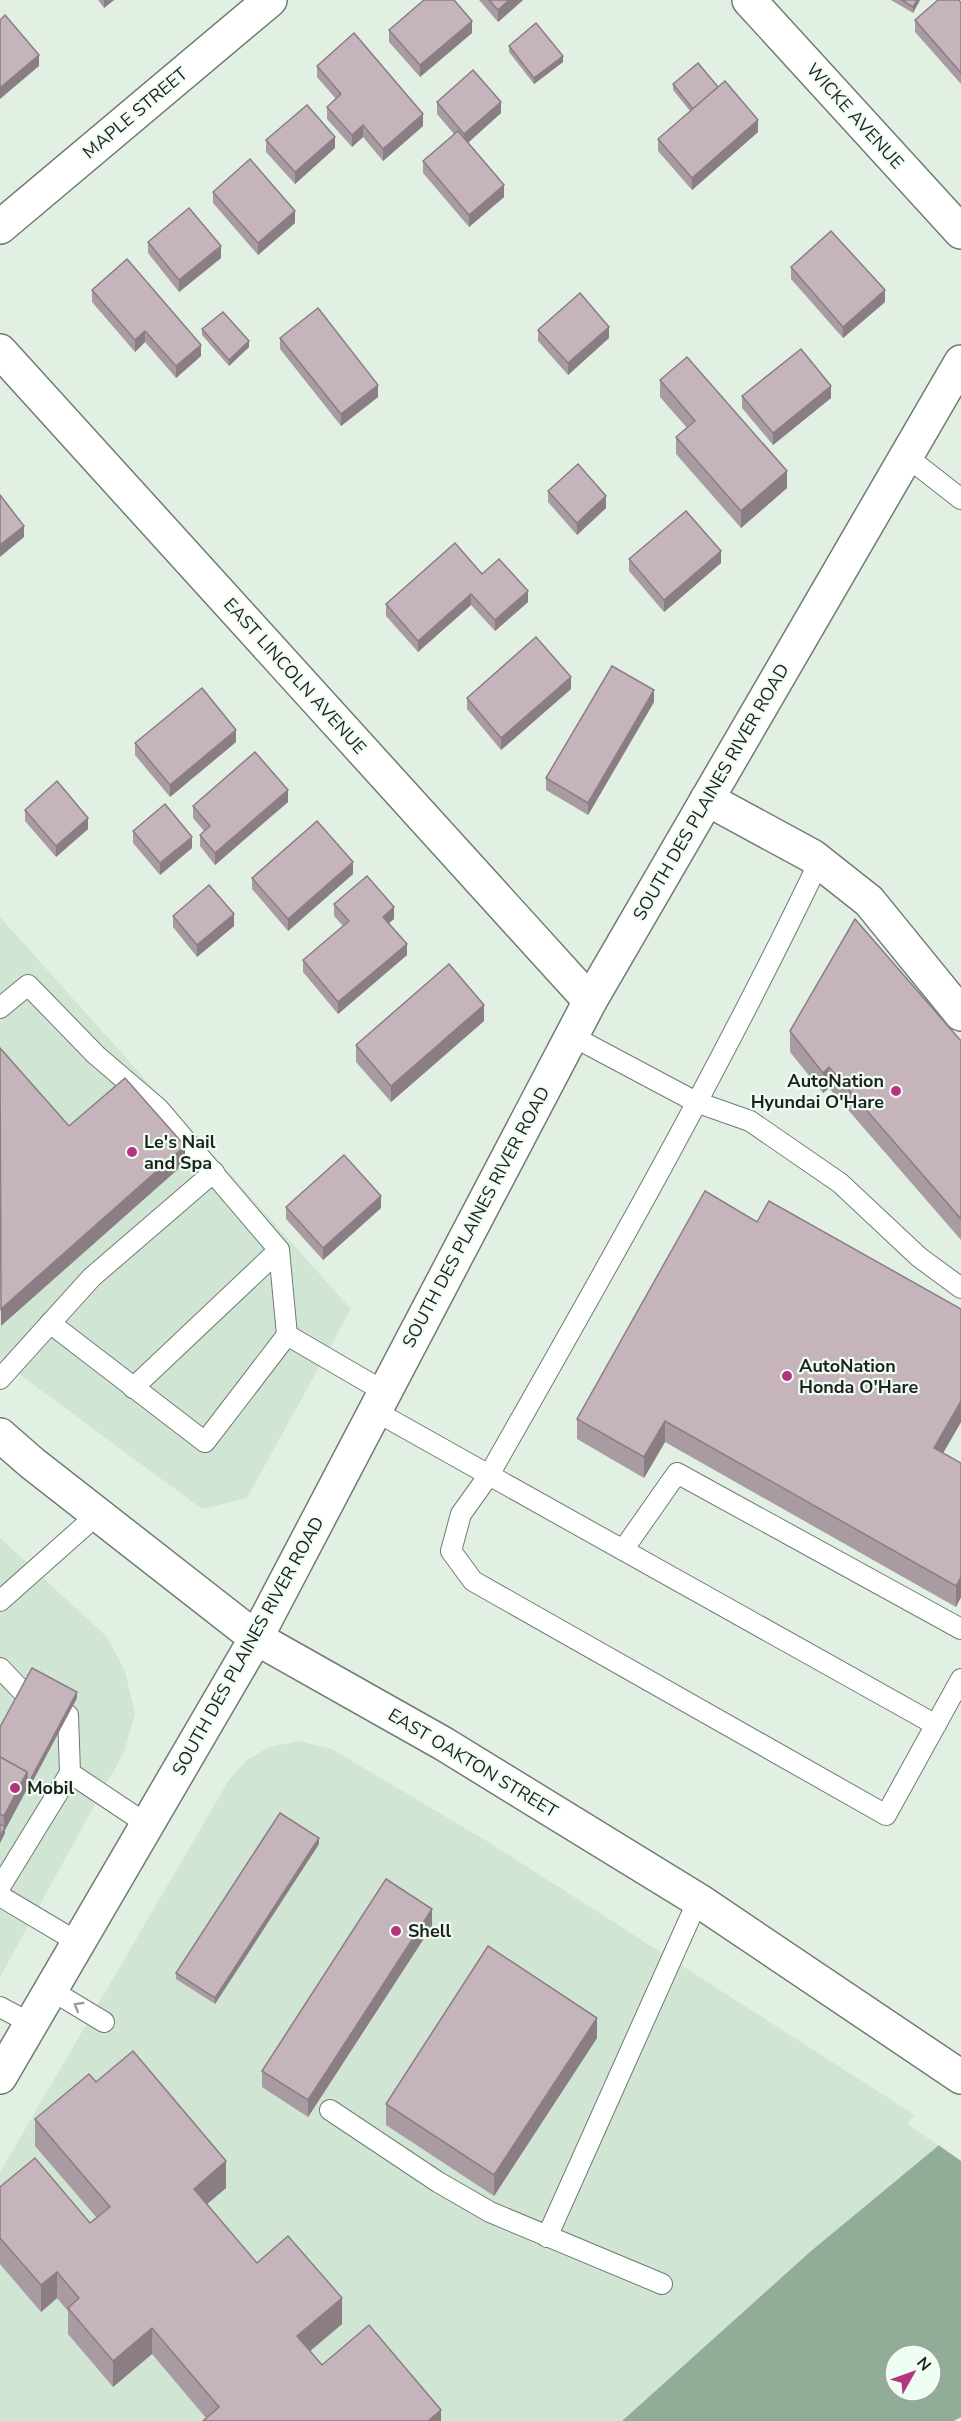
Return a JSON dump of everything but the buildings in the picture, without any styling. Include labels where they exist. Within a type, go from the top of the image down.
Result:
[{"type":"main road","name":"MAPLE STREET","points":[[0,227],[270,0]]},
{"type":"main road","name":"WICKE AVENUE","points":[[749,0],[961,232]]},
{"type":"main road","name":"EAST LINCOLN AVENUE","points":[[0,351],[590,1001]]},
{"type":"main road","name":"SOUTH DES PLAINES RIVER ROAD","points":[[0,2077],[256,1638],[590,1001],[961,362]]},
{"type":"main road","points":[[707,799],[812,856],[869,901],[961,1014]]},
{"type":"main road","name":"EAST OAKTON STREET","points":[[0,1435],[32,1463],[256,1638],[444,1744],[698,1900],[960,2076]]},
{"type":"lane","points":[[906,456],[961,499]]},
{"type":"lane","points":[[819,862],[767,971],[608,1265],[489,1474],[461,1514],[451,1551],[472,1581],[886,1815],[961,1679]]},
{"type":"lane","points":[[0,1008],[28,985],[96,1055],[158,1108],[279,1250],[287,1335],[205,1442],[50,1323]]},
{"type":"lane","points":[[572,1036],[696,1102],[750,1121],[840,1183],[919,1257],[961,1288]]},
{"type":"lane","points":[[0,1379],[92,1277],[214,1172]]},
{"type":"lane","points":[[133,1388],[279,1250]]},
{"type":"lane","points":[[287,1335],[380,1402],[489,1474],[936,1725]]},
{"type":"lane","points":[[623,1550],[677,1473],[961,1629]]},
{"type":"lane","points":[[0,1601],[98,1514]]},
{"type":"lane","points":[[0,1668],[22,1691]]},
{"type":"lane","points":[[0,1887],[70,1773],[68,1715]]},
{"type":"lane","points":[[70,1773],[148,1825]]},
{"type":"lane","points":[[0,1896],[79,1943]]},
{"type":"lane","points":[[547,2237],[698,1900]]},
{"type":"lane","points":[[51,1990],[104,2022]]},
{"type":"lane","points":[[0,2007],[32,2024]]},
{"type":"lane","points":[[330,2110],[490,2212],[662,2284]]},
{"type":"shaded area","points":[[0,917],[351,1309],[247,1498],[202,1509],[0,1360]]},
{"type":"shaded area","points":[[0,1538],[107,1637],[125,1671],[135,1714],[124,1752],[0,1977]]},
{"type":"shaded area","points":[[298,1741],[332,1749],[490,1843],[915,2115],[907,2123],[939,2146],[811,2251],[622,2421],[0,2421],[0,2172],[229,1780],[247,1760],[269,1747]]},
{"type":"shaded area","points":[[961,2127],[961,2417],[954,2421],[622,2421],[811,2251]]},
{"type":"pier","points":[[961,2124],[961,2161],[937,2144]]},
{"type":"place","name":"AutoNation Hyundai O'Hare","points":[[896,1091]]},
{"type":"place","name":"Le's Nail and Spa","points":[[132,1152]]},
{"type":"place","name":"AutoNation Honda O'Hare","points":[[787,1376]]},
{"type":"place","name":"Mobil","points":[[15,1788]]},
{"type":"place","name":"Shell","points":[[396,1931]]}]
